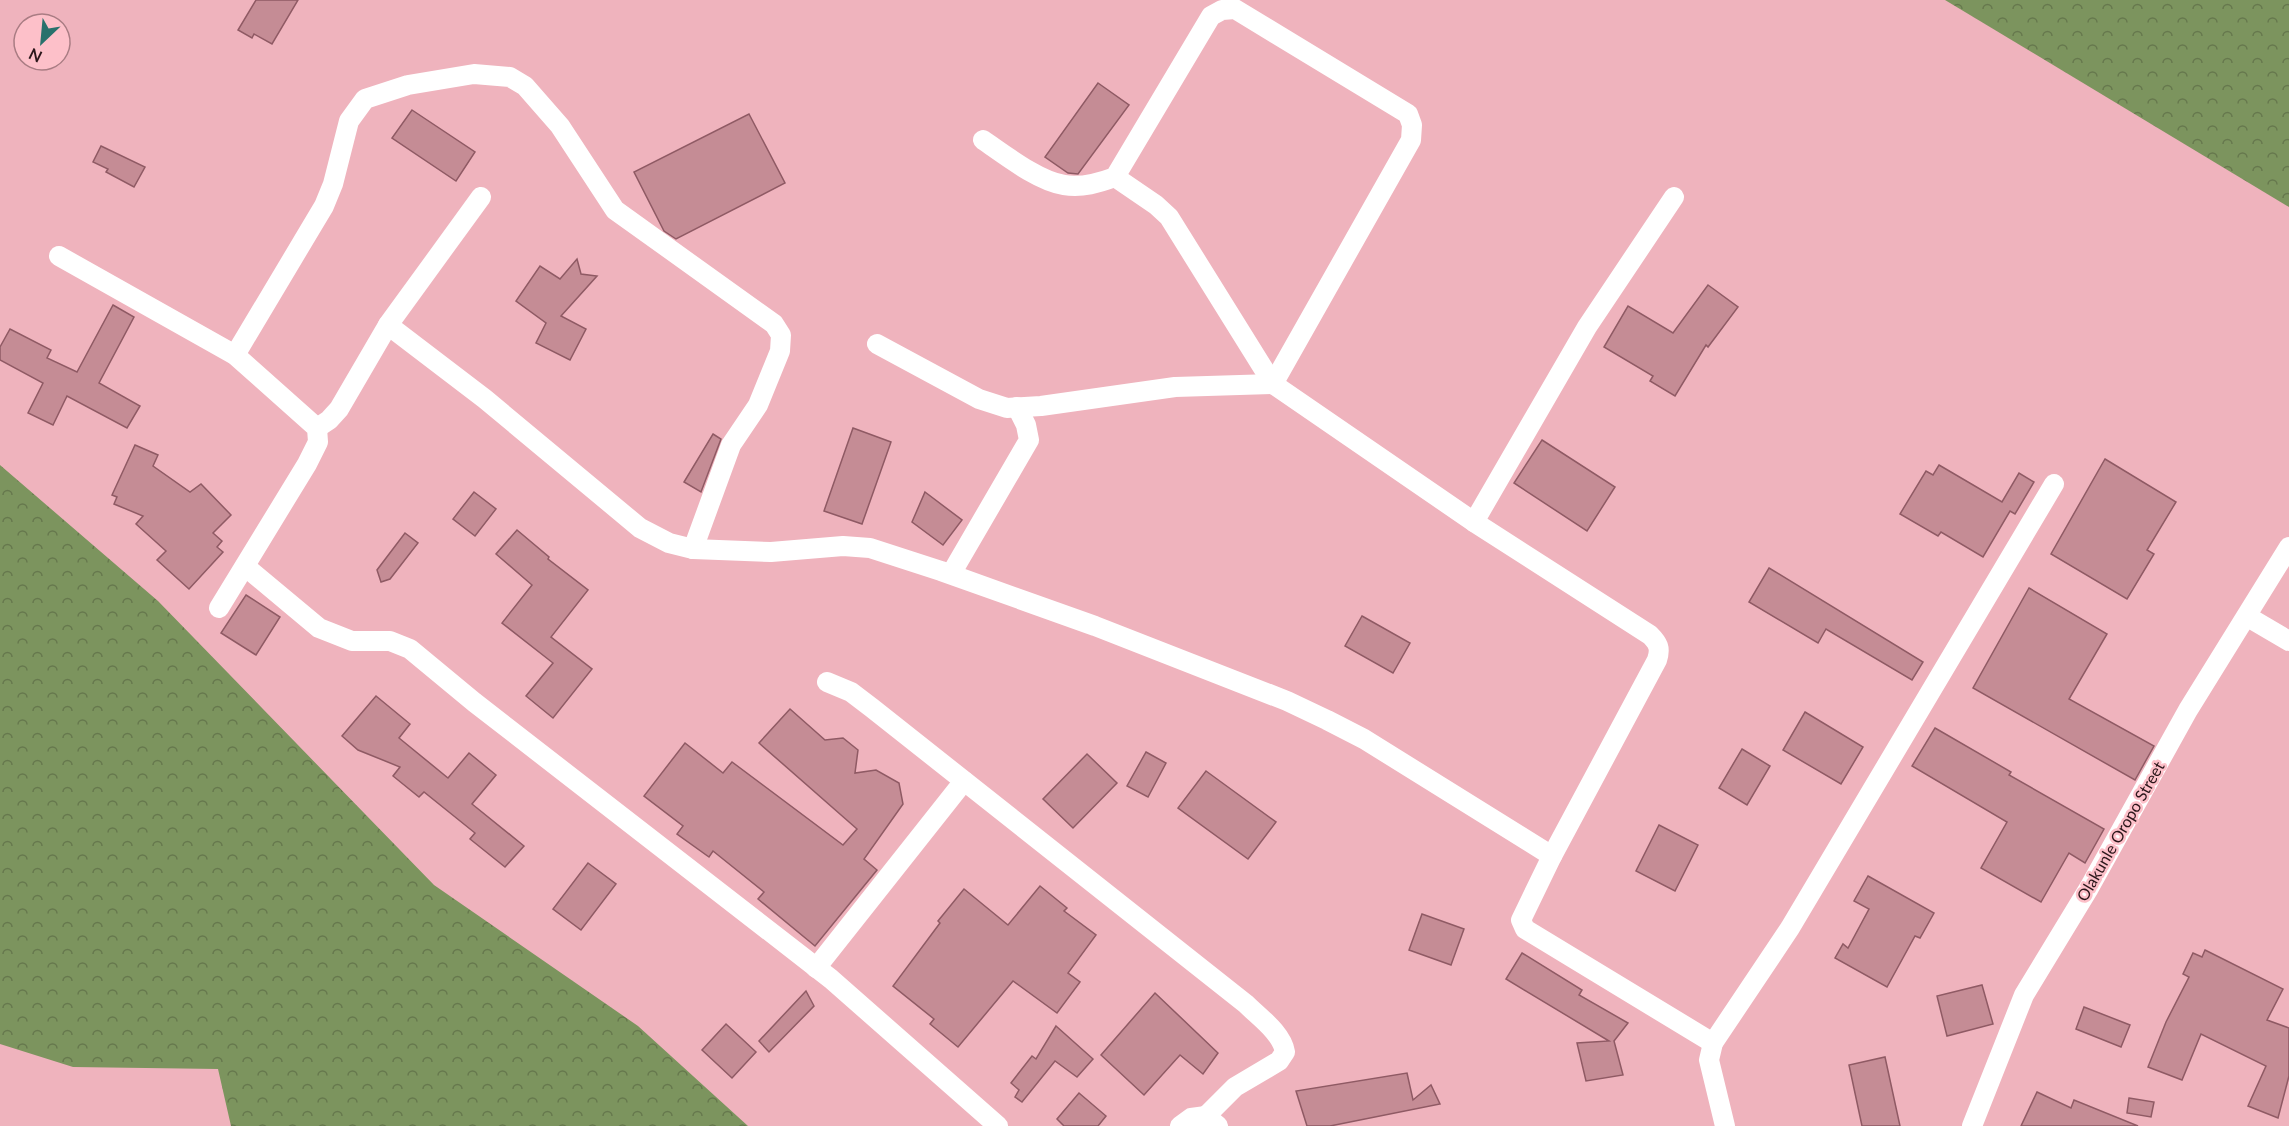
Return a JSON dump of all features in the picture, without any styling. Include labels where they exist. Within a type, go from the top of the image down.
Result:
[{"type":"street","points":[[983,140],[1043,178],[1063,185],[1080,186],[1115,177],[1211,16],[1222,10],[1235,9],[1408,114],[1412,125],[1412,140],[1273,384]]},
{"type":"street","points":[[235,355],[324,206],[333,184],[349,121],[360,104],[375,95],[408,85],[474,74],[510,77],[525,87],[560,126],[615,210],[774,324],[781,334],[780,351],[758,405],[731,445],[693,549]]},
{"type":"street","points":[[1115,177],[1169,217],[1273,384],[1474,522],[1650,635],[1658,643],[1660,652],[1552,856],[1521,920],[1525,929],[1713,1043]]},
{"type":"street","points":[[317,428],[339,409],[388,325],[481,197]]},
{"type":"street","points":[[1474,522],[1587,327],[1674,197]]},
{"type":"street","points":[[59,256],[235,355],[317,428],[318,441],[311,456],[246,567],[219,608]]},
{"type":"street","points":[[388,325],[485,399],[640,528],[669,543],[693,549],[771,552],[843,546],[870,549],[951,574],[1095,626],[1287,701],[1364,739],[1552,856]]},
{"type":"street","points":[[877,344],[979,399],[1007,408],[1175,387],[1273,384]]},
{"type":"street","points":[[951,574],[1029,440],[1026,424],[1017,407]]},
{"type":"street","points":[[1725,1126],[1710,1060],[1713,1043],[1790,928],[2054,484]]},
{"type":"street","name":"Olakunle Oropo Street","points":[[1972,1126],[2024,995],[2089,888],[2188,710],[2289,547]]},
{"type":"street","points":[[246,567],[319,628],[352,641],[390,641],[410,649],[474,702],[816,968],[998,1126]]},
{"type":"street","points":[[2248,616],[2289,641]]},
{"type":"street","points":[[827,682],[851,693],[1246,1004],[1284,1044],[1285,1053],[1279,1061],[1235,1087],[1212,1121],[1191,1118],[1180,1126]]},
{"type":"street","points":[[816,968],[964,781]]},
{"type":"green space","points":[[1945,0],[2289,0],[2289,207]]},
{"type":"green space","points":[[0,465],[158,601],[434,885],[638,1026],[748,1126],[231,1126],[218,1069],[73,1067],[0,1044]]},
{"type":"building","points":[[256,0],[298,0],[272,44],[254,34],[252,38],[238,30]]},
{"type":"building","points":[[1098,83],[1129,105],[1078,174],[1068,173],[1045,157]]},
{"type":"building","points":[[412,110],[475,152],[456,181],[392,138]]},
{"type":"building","points":[[749,114],[785,183],[676,239],[664,231],[634,172]]},
{"type":"building","points":[[101,146],[145,167],[134,187],[106,172],[108,169],[93,162]]},
{"type":"building","points":[[577,259],[581,274],[597,276],[561,316],[586,329],[570,360],[536,343],[546,323],[516,301],[540,266],[560,279]]},
{"type":"building","points":[[1708,285],[1738,307],[1708,347],[1706,345],[1675,396],[1650,381],[1653,376],[1604,347],[1628,306],[1673,333]]},
{"type":"building","points":[[113,305],[134,317],[99,383],[140,406],[127,428],[67,396],[53,425],[28,413],[43,383],[0,360],[0,347],[10,329],[51,350],[47,358],[77,372]]},
{"type":"building","points":[[853,428],[891,442],[862,524],[824,511]]},
{"type":"building","points":[[713,434],[721,439],[701,492],[684,482]]},
{"type":"building","points":[[1542,440],[1615,487],[1587,531],[1514,483]]},
{"type":"building","points":[[135,445],[158,455],[153,466],[190,492],[201,484],[231,515],[213,533],[222,541],[217,547],[223,552],[189,589],[157,560],[166,551],[136,524],[143,516],[114,504],[117,497],[112,495]]},
{"type":"building","points":[[2105,459],[2176,502],[2147,550],[2154,554],[2127,599],[2051,554]]},
{"type":"building","points":[[1939,465],[2002,502],[2019,473],[2034,482],[2015,514],[2010,511],[1983,557],[1941,532],[1938,536],[1900,514],[1926,471],[1933,475]]},
{"type":"building","points":[[474,492],[496,509],[475,536],[453,519]]},
{"type":"building","points":[[925,492],[962,520],[943,545],[912,522]]},
{"type":"building","points":[[517,530],[549,557],[548,559],[588,590],[551,637],[592,669],[553,718],[526,696],[553,663],[502,623],[532,585],[496,554]]},
{"type":"building","points":[[405,533],[418,543],[390,579],[381,582],[377,570]]},
{"type":"building","points":[[1769,568],[1923,662],[1912,680],[1826,629],[1818,643],[1749,602]]},
{"type":"building","points":[[2029,588],[2107,634],[2069,699],[2154,746],[2135,780],[1973,688]]},
{"type":"building","points":[[246,595],[280,617],[256,655],[221,633]]},
{"type":"building","points":[[1362,616],[1410,643],[1393,673],[1345,646]]},
{"type":"building","points":[[376,696],[410,724],[399,738],[448,778],[469,753],[496,775],[472,804],[524,846],[505,867],[470,839],[475,833],[424,792],[419,797],[393,776],[400,767],[358,750],[342,736]]},
{"type":"building","points":[[790,709],[825,740],[843,738],[858,750],[855,773],[876,770],[899,783],[903,804],[864,859],[877,870],[815,946],[758,899],[764,892],[713,851],[709,857],[677,834],[683,826],[644,796],[685,743],[723,773],[732,762],[843,845],[857,829],[759,743]]},
{"type":"building","points":[[1805,712],[1863,747],[1841,784],[1783,750]]},
{"type":"building","points":[[1935,728],[2011,772],[2009,775],[2104,829],[2085,863],[2069,853],[2041,902],[1981,868],[2007,822],[1912,766]]},
{"type":"building","points":[[1742,749],[1770,766],[1747,805],[1719,788]]},
{"type":"building","points":[[1146,752],[1166,763],[1148,797],[1127,786]]},
{"type":"building","points":[[1087,754],[1117,783],[1073,828],[1043,799]]},
{"type":"building","points":[[1206,771],[1276,822],[1248,859],[1178,808]]},
{"type":"building","points":[[1659,825],[1698,845],[1675,891],[1636,871]]},
{"type":"building","points":[[588,863],[616,884],[581,930],[553,909]]},
{"type":"building","points":[[1868,876],[1934,913],[1920,938],[1915,936],[1887,987],[1835,958],[1843,944],[1848,948],[1869,909],[1854,901]]},
{"type":"building","points":[[1040,886],[1067,908],[1064,911],[1096,935],[1068,973],[1080,982],[1057,1013],[1013,981],[958,1047],[930,1024],[934,1019],[893,986],[940,923],[938,921],[964,889],[1008,925]]},
{"type":"building","points":[[1422,914],[1464,929],[1451,965],[1409,950]]},
{"type":"building","points":[[2205,950],[2283,989],[2267,1020],[2289,1028],[2289,1076],[2278,1118],[2248,1106],[2266,1066],[2201,1034],[2182,1080],[2148,1067],[2166,1022],[2189,977],[2183,974],[2193,953],[2202,957]]},
{"type":"building","points":[[1522,953],[1582,990],[1579,995],[1628,1023],[1614,1041],[1623,1075],[1586,1081],[1577,1043],[1609,1041],[1506,979]]},
{"type":"building","points":[[1982,985],[1993,1024],[1947,1036],[1937,996]]},
{"type":"building","points":[[806,991],[814,1006],[769,1052],[759,1041]]},
{"type":"building","points":[[1155,993],[1218,1053],[1203,1074],[1180,1055],[1144,1095],[1101,1055]]},
{"type":"building","points":[[2084,1007],[2130,1025],[2121,1047],[2076,1029]]},
{"type":"building","points":[[726,1024],[756,1052],[732,1078],[702,1050]]},
{"type":"building","points":[[1056,1026],[1093,1059],[1077,1077],[1055,1061],[1022,1102],[1015,1097],[1019,1090],[1011,1083],[1032,1056],[1036,1059]]},
{"type":"building","points":[[1885,1057],[1900,1126],[1862,1126],[1849,1065]]},
{"type":"building","points":[[1407,1073],[1413,1100],[1431,1085],[1440,1104],[1330,1126],[1307,1126],[1296,1091]]},
{"type":"building","points":[[2037,1092],[2071,1108],[2074,1100],[2138,1126],[2021,1126]]},
{"type":"building","points":[[1079,1093],[1106,1116],[1098,1126],[1064,1126],[1057,1119]]},
{"type":"building","points":[[2129,1098],[2154,1102],[2151,1117],[2127,1113]]}]
